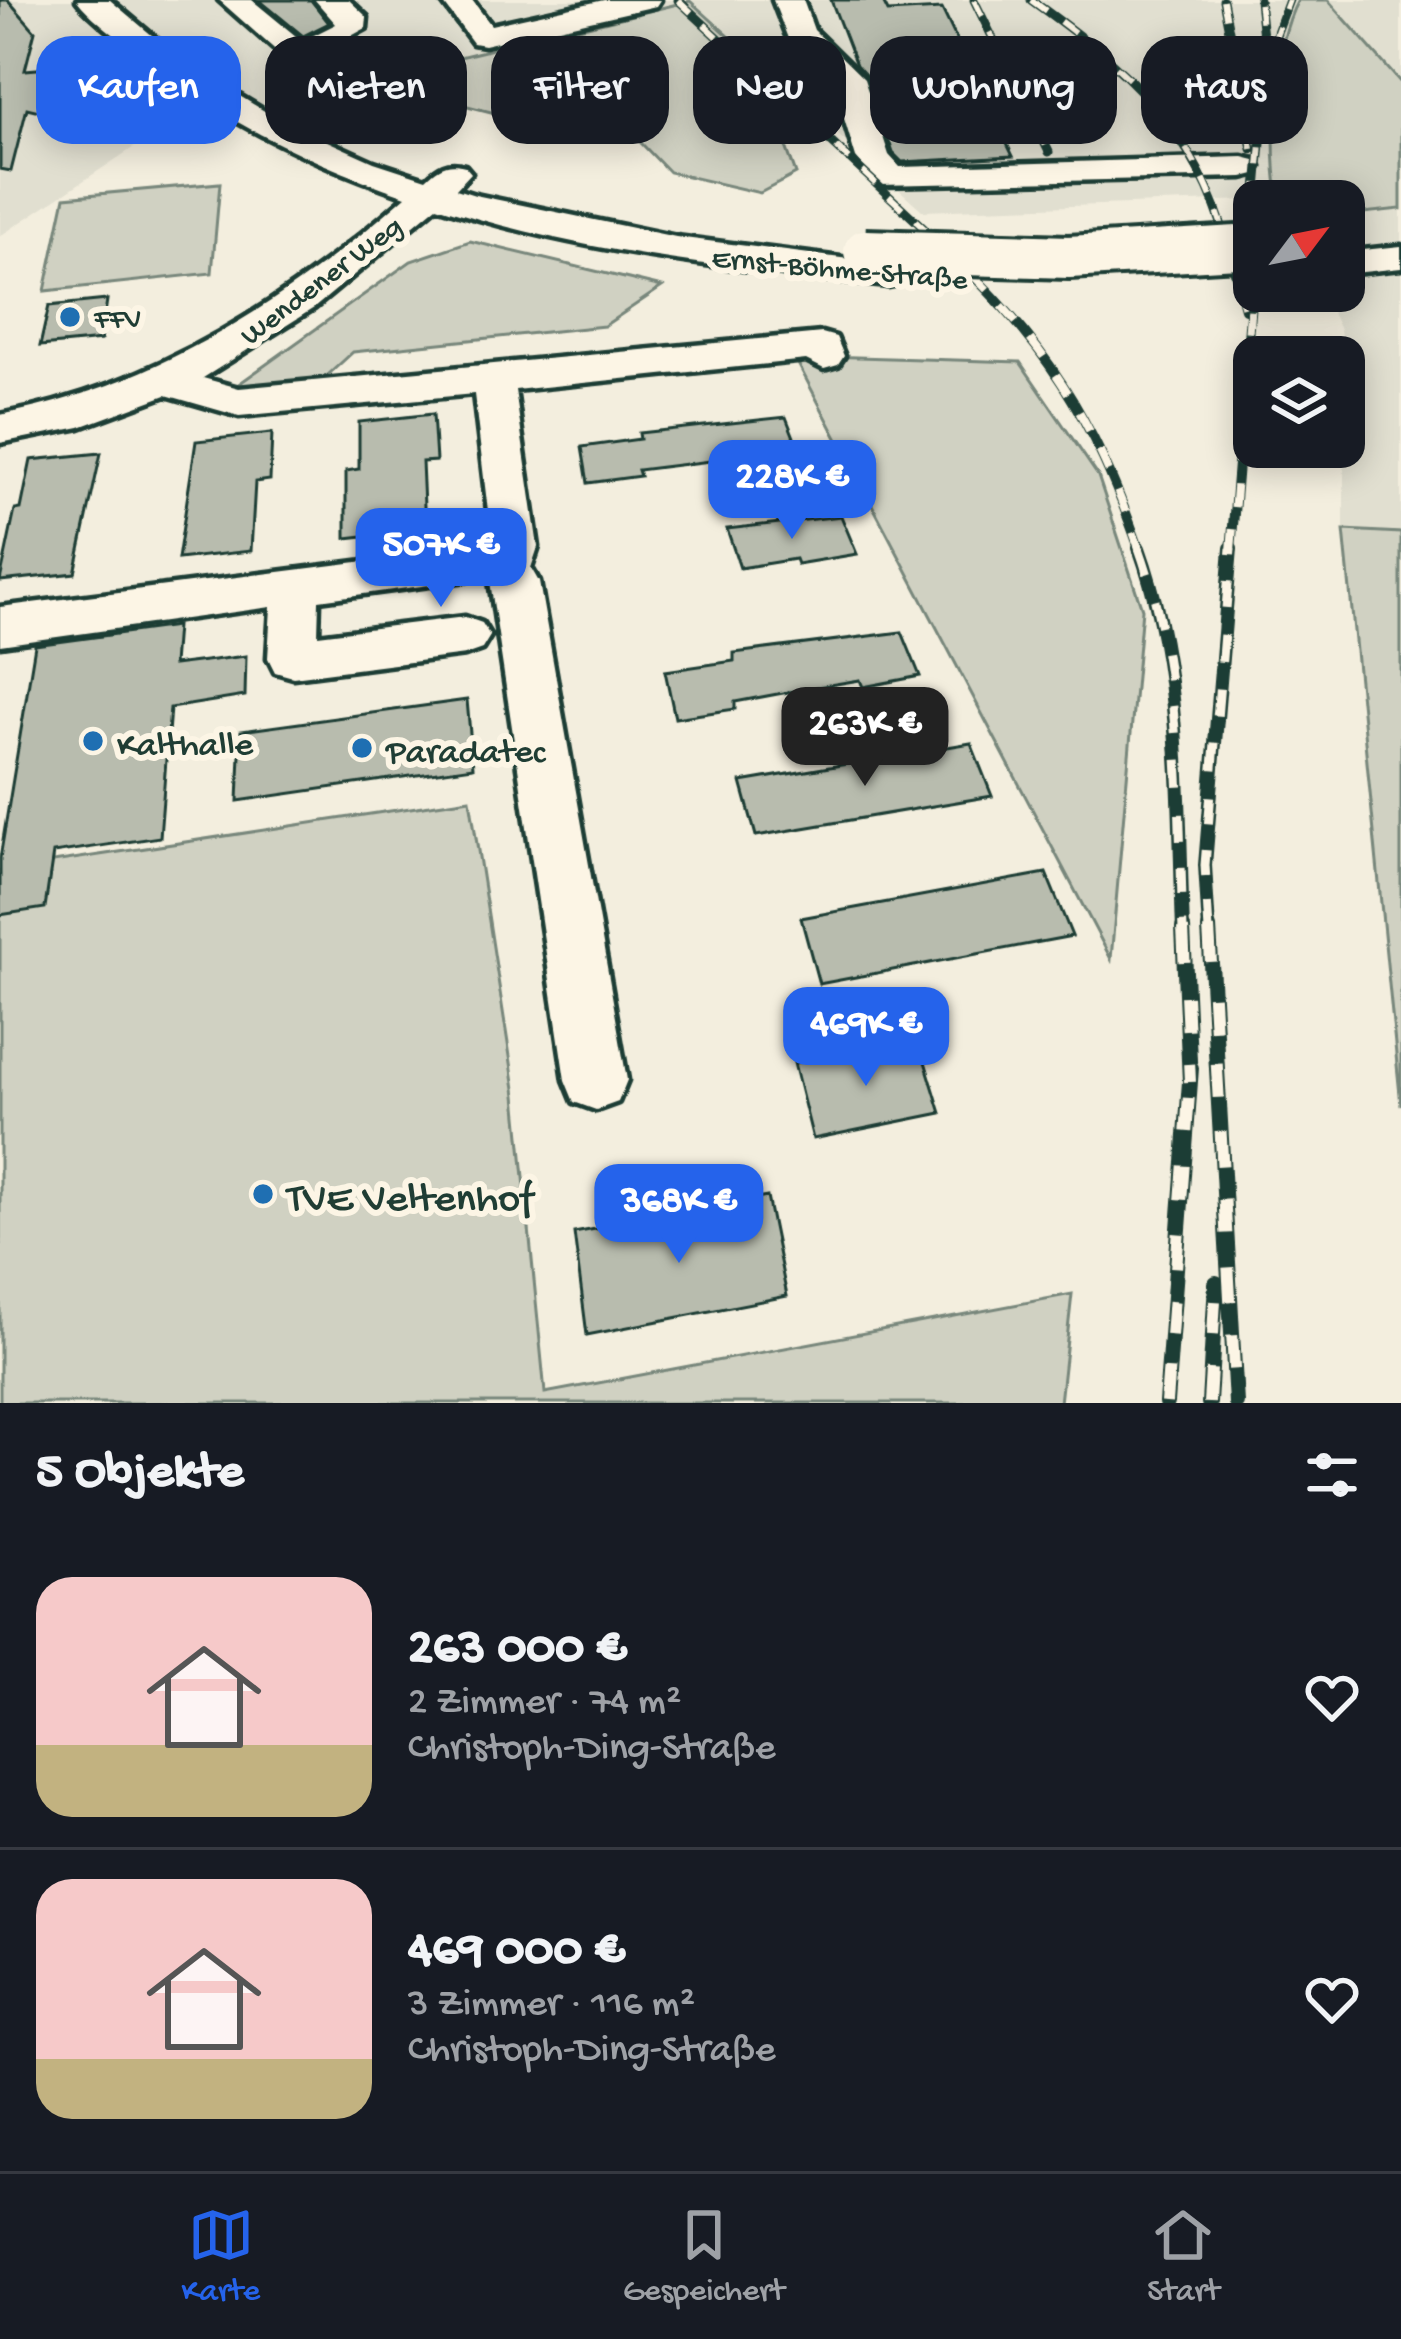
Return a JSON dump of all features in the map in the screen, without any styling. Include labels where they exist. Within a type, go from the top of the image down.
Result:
[{"type":"street","name":"Ernst-Böhme-Straße","points":[[92,0],[158,60],[214,98],[325,152],[443,182],[650,245],[1048,281],[1233,273]]},
{"type":"street","name":"Ernst-Böhme-Straße","points":[[133,0],[160,27],[245,86],[443,182]]},
{"type":"street","points":[[234,0],[300,55],[351,28],[352,17],[330,0]]},
{"type":"street","points":[[456,0],[484,36],[645,0]]},
{"type":"street","points":[[788,0],[800,34],[848,79],[873,158],[892,178],[1243,166]]},
{"type":"street","name":"Wendener Weg","points":[[0,429],[81,412],[219,354],[265,325],[443,182]]},
{"type":"street","points":[[1365,236],[1401,232]]},
{"type":"street","name":"Ernst-Böhme-Straße","points":[[876,263],[1233,247]]},
{"type":"street","points":[[1365,261],[1401,257]]},
{"type":"street","points":[[160,380],[239,402],[822,346],[824,356]]},
{"type":"street","points":[[493,379],[515,547],[507,569]]},
{"type":"street","points":[[0,626],[484,560],[507,569],[515,583],[596,1079]]},
{"type":"street","points":[[296,586],[293,658],[465,636]]},
{"type":"shaded area","points":[[0,0],[1401,0],[1401,533],[1344,530],[1344,468],[1365,468],[1365,336],[1341,336],[1332,312],[1365,312],[1365,180],[1233,180],[1233,201],[923,211],[846,142],[846,36],[728,36],[690,2],[549,36],[491,36],[491,50],[467,56],[467,36],[265,36],[265,105],[241,110],[241,36],[36,36],[36,144],[139,144],[0,236]]},
{"type":"shaded area","points":[[1298,0],[1328,0],[1401,83],[1401,209],[1365,213],[1365,180],[1277,180],[1275,144],[1308,144],[1308,36],[1285,36]]},
{"type":"shaded area","points":[[690,1],[729,36],[693,36],[693,144],[785,144],[796,174],[760,193],[669,172],[642,144],[669,144],[669,36],[546,36]]},
{"type":"shaded area","points":[[491,49],[491,112],[467,106],[467,55]]},
{"type":"shaded area","points":[[220,183],[212,273],[45,291],[65,197]]},
{"type":"shaded area","points":[[470,241],[662,287],[604,326],[353,352],[318,384],[233,388],[411,261]]},
{"type":"shaded area","points":[[824,356],[1020,362],[1098,476],[1142,609],[1111,959],[796,360]]},
{"type":"shaded area","points":[[1344,530],[1401,533],[1401,1105]]},
{"type":"shaded area","name":"TVE Veltenhof","points":[[470,799],[516,1095],[545,1393],[1072,1294],[1060,1403],[0,1403],[0,870]]},
{"type":"building","points":[[0,0],[8,0],[35,31],[25,70],[36,69],[36,110],[27,108],[11,171],[0,169]]},
{"type":"building","points":[[259,0],[311,0],[329,23],[303,36]]},
{"type":"building","points":[[831,0],[882,0],[888,12],[942,9],[955,36],[870,36],[870,84]]},
{"type":"building","points":[[890,144],[1007,144],[1013,156],[902,162]]},
{"type":"building","name":"FFV","points":[[107,300],[101,340],[40,346],[49,306]]},
{"type":"building","points":[[433,414],[436,461],[422,462],[425,529],[346,538],[346,471],[359,469],[359,422]]},
{"type":"building","points":[[786,417],[799,450],[638,470],[640,476],[588,483],[582,447],[640,439],[639,433]]},
{"type":"building","points":[[272,433],[270,480],[255,482],[251,551],[178,559],[196,441]]},
{"type":"building","points":[[101,453],[75,573],[0,581],[31,460]]},
{"type":"building","points":[[841,516],[857,554],[797,564],[795,559],[740,568],[727,529]]},
{"type":"building","name":"Kalthalle","points":[[176,626],[173,665],[246,656],[245,696],[170,708],[160,837],[53,853],[45,908],[0,915],[0,858],[35,645]]},
{"type":"building","points":[[902,632],[920,676],[863,687],[860,680],[799,690],[735,702],[735,709],[675,718],[665,671],[734,661],[734,653]]},
{"type":"building","points":[[467,700],[473,767],[238,801],[241,731]]},
{"type":"building","points":[[971,743],[992,796],[756,836],[741,782]]},
{"type":"building","points":[[1046,873],[1072,936],[819,984],[801,918]]},
{"type":"building","points":[[918,1039],[941,1113],[813,1139],[794,1063]]},
{"type":"building","points":[[767,1197],[787,1296],[587,1335],[574,1233]]},
{"type":"railway","points":[[678,0],[943,246]]},
{"type":"railway","points":[[974,0],[1049,152]]},
{"type":"railway","points":[[1031,0],[1098,51],[1154,105],[1197,167],[1227,243]]},
{"type":"railway","points":[[1223,0],[1252,149]]},
{"type":"railway","points":[[1258,180],[1267,74],[1259,0]]},
{"type":"railway","points":[[1276,36],[1289,0]]},
{"type":"railway","points":[[940,243],[1009,314],[1062,383],[1103,459],[1140,550]]},
{"type":"railway","points":[[1227,243],[1233,265]]},
{"type":"railway","points":[[1231,551],[1250,312]]},
{"type":"railway","points":[[1209,931],[1205,865],[1231,548]]},
{"type":"railway","points":[[1140,550],[1171,689],[1183,931]]},
{"type":"railway","points":[[1183,928],[1190,1082]]},
{"type":"railway","points":[[1209,928],[1236,1403]]},
{"type":"railway","points":[[1190,1082],[1191,1068]]},
{"type":"railway","points":[[1166,1403],[1190,1082]]},
{"type":"railway","points":[[1209,1403],[1216,1283]]},
{"type":"place","name":"FFV","points":[[70,317]]},
{"type":"place","name":"Kalthalle","points":[[93,741]]},
{"type":"place","name":"Paradatec","points":[[362,748]]},
{"type":"place","name":"TVE Veltenhof","points":[[263,1194]]}]
